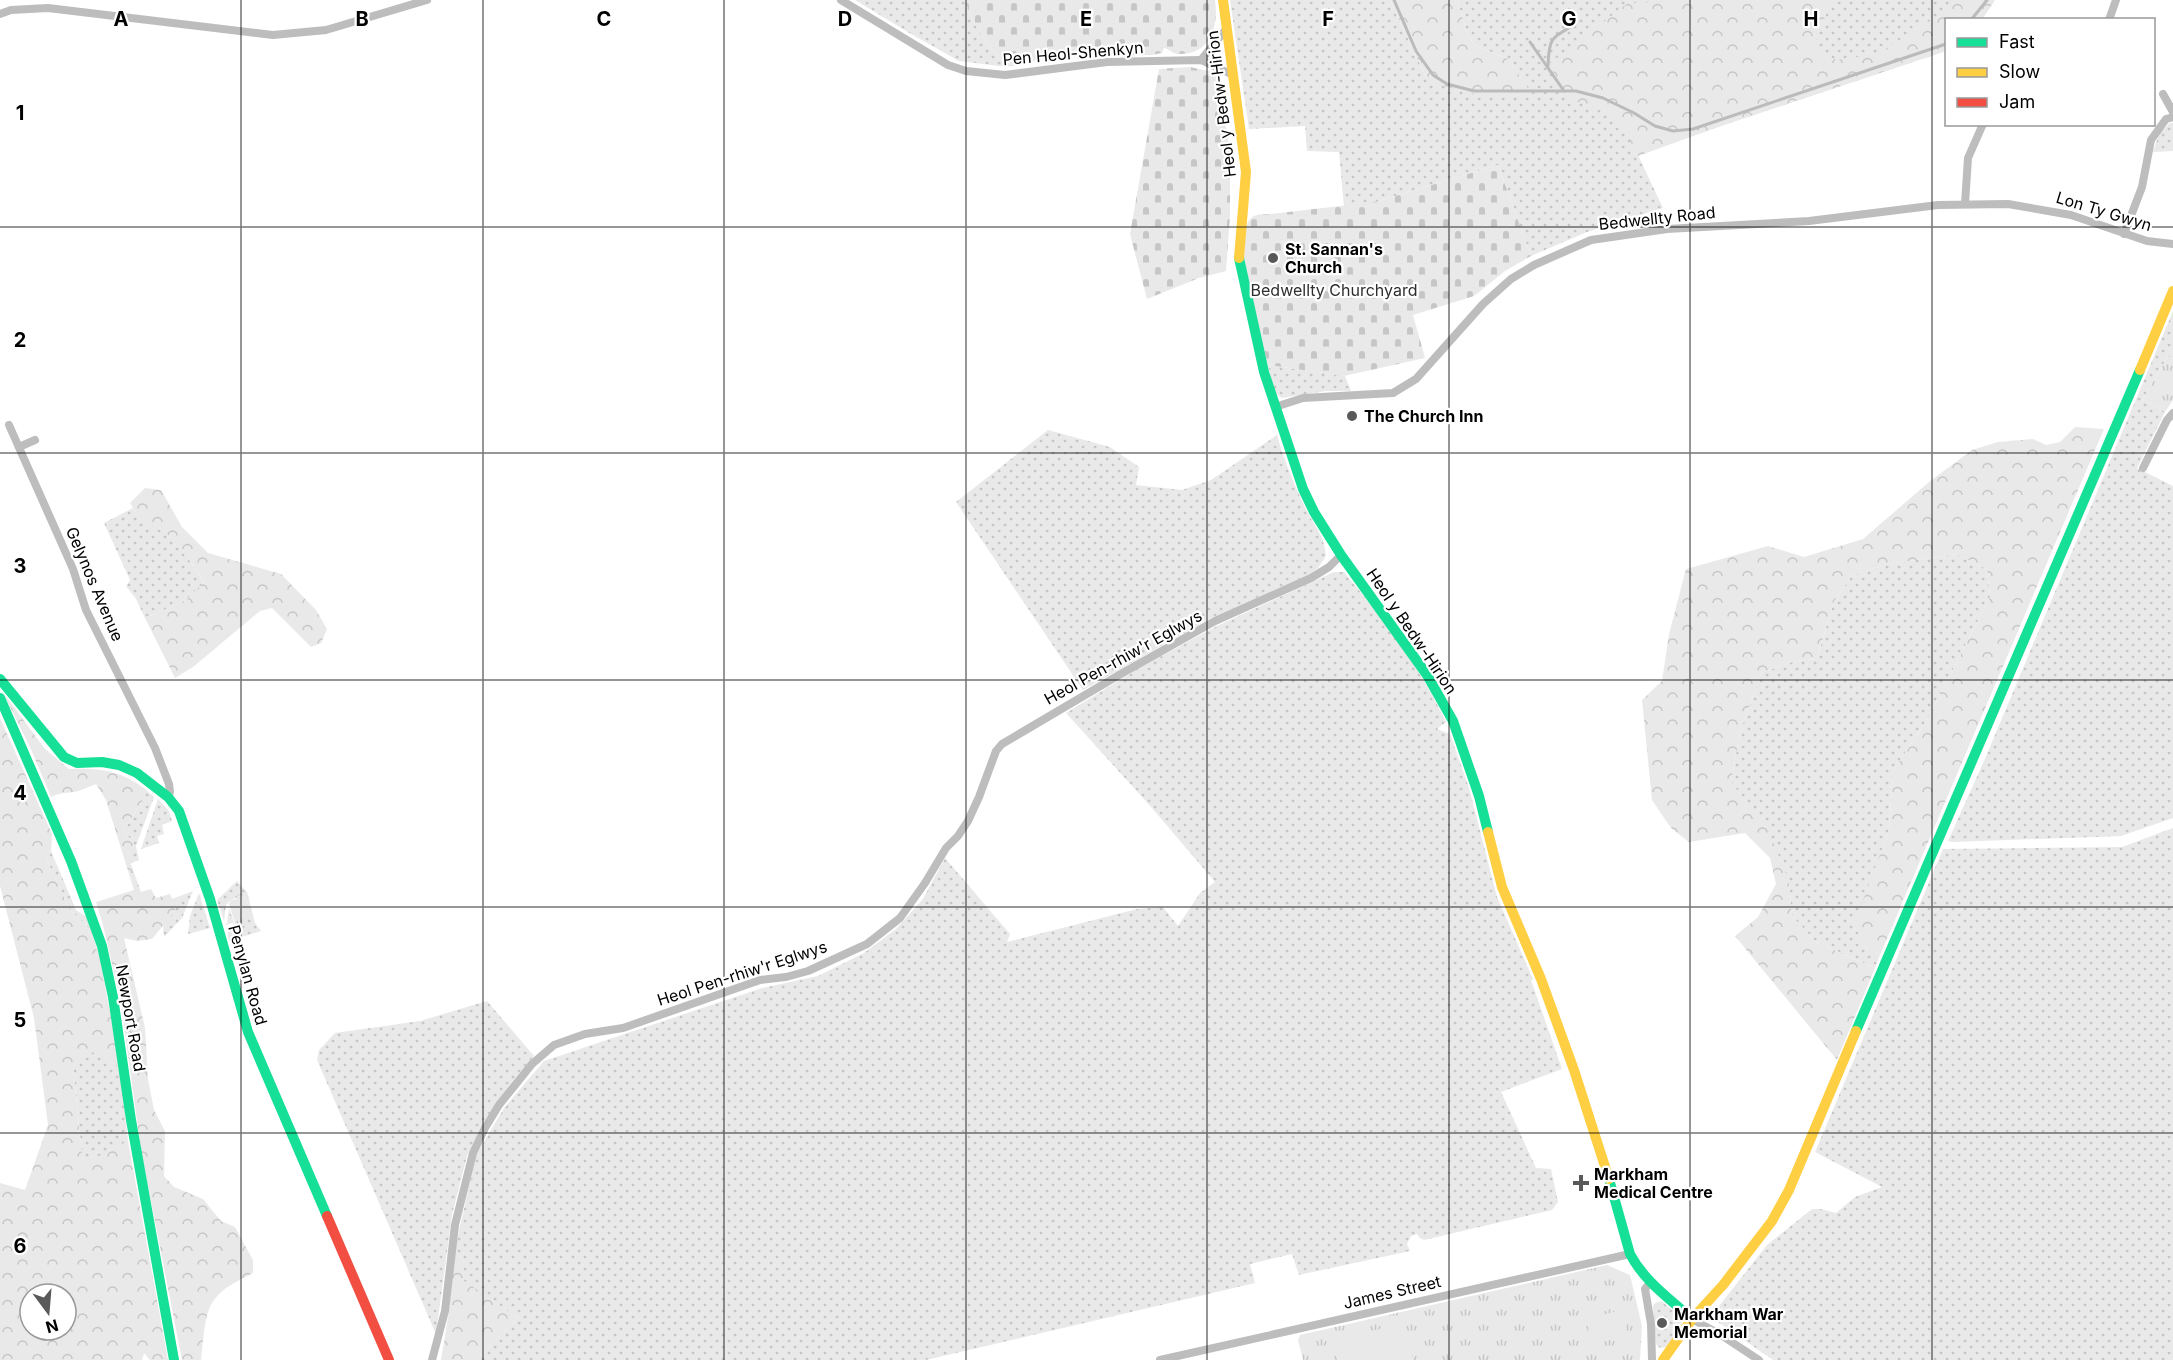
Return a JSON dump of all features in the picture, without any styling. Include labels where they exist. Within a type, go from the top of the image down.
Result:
[{"type":"main road","name":"Heol y Bedw-Hirion","points":[[1223,0],[1246,172],[1239,254],[1241,272],[1262,363],[1303,489],[1314,512],[1341,555],[1427,675],[1453,721],[1479,796],[1502,887],[1541,979],[1574,1070],[1603,1158],[1630,1254],[1649,1284],[1692,1319]]},
{"type":"main road","points":[[1663,1360],[1692,1319],[1751,1250],[1772,1221],[1789,1190],[2173,291]]},
{"type":"main road","name":"Penylan Road","points":[[0,679],[64,757],[76,763],[102,762],[119,765],[136,773],[168,797],[179,811],[207,892],[248,1032],[389,1360]]},
{"type":"main road","name":"Newport Road","points":[[0,698],[67,850],[102,946],[115,1008],[131,1120],[174,1360]]},
{"type":"street","points":[[0,14],[11,10],[48,8],[273,35],[326,30],[427,0]]},
{"type":"street","name":"Pen Heol-Shenkyn","points":[[841,0],[948,65],[966,71],[1005,75],[1107,62],[1201,60],[1233,75]]},
{"type":"street","points":[[2110,18],[2116,0]]},
{"type":"street","points":[[1201,60],[1227,28]]},
{"type":"street","points":[[2163,94],[2173,112]]},
{"type":"street","points":[[2124,234],[2142,187],[2151,140],[2166,119],[2173,117]]},
{"type":"street","points":[[1965,204],[1968,158],[1982,126]]},
{"type":"street","name":"Lon Ty Gwyn","points":[[1919,207],[2008,204],[2037,207],[2071,215],[2147,241],[2173,244]]},
{"type":"street","name":"Bedwellty Road","points":[[1275,407],[1303,398],[1393,393],[1406,386],[1423,371],[1483,304],[1511,279],[1534,265],[1591,240],[1667,229],[1809,221],[1919,207]]},
{"type":"street","points":[[2143,468],[2167,420],[2173,413]]},
{"type":"street","name":"Gelynos Avenue","points":[[9,425],[73,569],[86,610],[155,748],[169,784],[168,797]]},
{"type":"street","points":[[19,447],[35,440]]},
{"type":"street","name":"Heol Pen-rhiw'r Eglwys","points":[[432,1359],[445,1311],[455,1226],[473,1153],[499,1105],[532,1064],[554,1045],[585,1034],[623,1028],[760,980],[786,977],[808,971],[867,944],[900,918],[946,848],[958,836],[968,821],[996,751],[1002,744],[1215,621],[1311,578],[1329,567],[1341,555]]},
{"type":"street","name":"James Street","points":[[1160,1360],[1630,1254]]},
{"type":"street","points":[[1649,1284],[1646,1289],[1651,1324],[1652,1360]]},
{"type":"street","points":[[1692,1319],[1760,1360]]},
{"type":"green space","points":[[855,0],[965,0],[982,36],[1007,67],[959,61]]},
{"type":"green space","points":[[965,0],[1215,0],[1216,10],[1210,38],[1205,45],[1188,53],[1177,54],[1164,48],[1162,53],[1152,55],[1071,56],[1065,52],[1059,52],[1054,57],[1007,67],[982,36]]},
{"type":"green space","points":[[1230,0],[1390,0],[1426,77],[1533,97],[1508,59],[1476,46],[1468,36],[1457,0],[1995,0],[1983,18],[1945,18],[1945,51],[1638,155],[1663,208],[1587,232],[1531,256],[1498,165],[1375,202],[1344,207],[1339,152],[1307,151],[1305,126],[1249,129]]},
{"type":"green space","points":[[1390,0],[1457,0],[1468,36],[1476,46],[1508,59],[1534,97],[1475,94],[1439,85],[1426,77]]},
{"type":"green space","points":[[1657,0],[1834,0],[1813,48],[1836,60],[1877,54],[1941,14],[1952,0],[1995,0],[1983,18],[1945,18],[1945,51],[1638,156],[1620,122],[1592,106],[1566,99],[1549,64],[1628,3]]},
{"type":"green space","name":"Bedwellty Churchyard","points":[[1190,67],[1217,73],[1230,153],[1230,216],[1226,271],[1199,278],[1147,299],[1130,234],[1159,69]]},
{"type":"green space","points":[[2170,123],[2173,123],[2173,151],[2153,152],[2159,134]]},
{"type":"green space","name":"Bedwellty Churchyard","points":[[1498,165],[1531,256],[1505,271],[1474,296],[1413,315],[1425,358],[1344,376],[1268,365],[1246,272],[1244,236],[1251,218],[1260,214],[1375,202]]},
{"type":"green space","points":[[2173,311],[2173,359],[2168,356],[2143,399],[2165,412],[2137,468],[2173,486],[2173,818],[2121,836],[1948,841],[1984,761]]},
{"type":"green space","points":[[2168,356],[2173,359],[2173,400],[2165,412],[2143,399]]},
{"type":"green space","points":[[1268,365],[1345,376],[1351,391],[1326,391],[1282,398],[1274,392]]},
{"type":"green space","points":[[2075,427],[2104,429],[1880,955],[1862,945],[1855,922],[1889,830],[1893,771],[1927,720],[1990,597],[1987,569],[1956,554],[1889,564],[1852,575],[1833,603],[1817,659],[1795,661],[1761,673],[1740,732],[1731,782],[1766,825],[1789,881],[1792,916],[1816,942],[1875,968],[1837,1060],[1735,936],[1758,917],[1776,884],[1770,858],[1745,833],[1689,842],[1671,828],[1652,800],[1642,700],[1662,681],[1669,634],[1686,569],[1768,546],[1804,557],[1863,539],[1929,482],[1972,450],[1998,442],[2033,439],[2046,445],[2060,442]]},
{"type":"green space","points":[[1048,430],[1110,447],[1139,467],[1136,485],[1182,490],[1211,480],[1277,435],[1296,488],[1321,535],[1326,556],[1318,568],[1310,574],[1211,618],[1083,690],[956,502]]},
{"type":"green space","points":[[145,488],[161,490],[182,527],[208,553],[281,574],[316,610],[327,629],[321,643],[311,647],[272,608],[260,611],[193,667],[175,678],[145,618],[185,601],[204,582],[168,535],[139,518],[130,503]]},
{"type":"green space","points":[[133,508],[141,517],[170,537],[204,582],[185,601],[145,618],[136,599],[126,586],[130,580],[104,523]]},
{"type":"green space","points":[[1956,554],[1987,569],[1990,597],[1927,720],[1893,771],[1889,830],[1876,868],[1862,945],[1880,955],[1875,968],[1816,942],[1792,916],[1789,881],[1731,782],[1740,732],[1761,673],[1795,661],[1817,659],[1833,603],[1852,575],[1889,564]]},
{"type":"green space","points":[[1334,572],[1344,572],[1386,625],[1425,682],[1446,722],[1437,729],[1450,734],[1469,788],[1497,897],[1533,979],[1531,980],[1562,1069],[1501,1092],[1536,1168],[1551,1169],[1558,1202],[1552,1210],[1424,1240],[1417,1234],[1411,1236],[1407,1244],[1410,1251],[1299,1275],[1292,1254],[1250,1264],[1255,1283],[926,1360],[476,1360],[518,1318],[462,1280],[464,1262],[455,1249],[476,1155],[504,1108],[544,1061],[762,988],[818,976],[864,953],[896,929],[923,899],[945,858],[1010,934],[1007,942],[1137,909],[1163,907],[1178,926],[1200,893],[1215,882],[1066,713],[1141,667],[1217,626]]},
{"type":"green space","points":[[2,691],[45,749],[69,769],[109,771],[145,789],[145,796],[124,830],[134,845],[129,851],[131,864],[141,892],[151,889],[156,898],[170,894],[172,899],[180,896],[175,911],[152,939],[137,941],[124,938],[145,1028],[148,1079],[154,1110],[165,1131],[164,1176],[174,1187],[203,1199],[221,1221],[235,1227],[253,1260],[253,1273],[227,1288],[211,1305],[204,1328],[201,1360],[182,1360],[141,1150],[121,1003],[96,902],[134,890],[106,800],[96,784],[51,797],[30,747]]},
{"type":"green space","points":[[0,718],[52,834],[51,851],[46,858],[70,910],[87,926],[100,958],[120,1067],[88,1050],[73,1066],[83,1164],[128,1141],[168,1360],[150,1360],[144,1353],[142,1360],[0,1360],[0,1183],[25,1190],[48,1125],[34,1018],[0,886]]},
{"type":"green space","points":[[145,789],[154,797],[136,846],[139,860],[130,864],[129,851],[134,845],[124,830],[145,796]]},
{"type":"green space","points":[[158,799],[169,811],[172,821],[162,825],[164,834],[157,836],[159,843],[141,849]]},
{"type":"green space","points":[[2173,828],[2173,1360],[1773,1360],[1718,1322],[1716,1314],[1719,1306],[1767,1245],[1812,1209],[1836,1213],[1855,1197],[1882,1187],[1815,1152],[1943,849],[2122,847]]},
{"type":"green space","points":[[51,851],[76,910],[87,917],[100,958],[87,926],[70,910],[46,858]]},
{"type":"green space","points":[[237,881],[247,892],[255,923],[261,931],[229,941],[227,929],[235,927],[233,923],[225,925],[229,908],[235,926],[250,909],[244,895],[231,900],[226,905],[224,921],[217,900]]},
{"type":"green space","points":[[193,891],[182,918],[164,937],[163,925],[175,911],[180,896]]},
{"type":"green space","points":[[199,893],[210,928],[188,934],[190,916]]},
{"type":"green space","points":[[240,893],[244,895],[250,909],[244,921],[236,927],[229,904],[231,900],[237,899]]},
{"type":"green space","points":[[487,1001],[534,1056],[484,1121],[467,1156],[452,1215],[436,1334],[317,1060],[319,1050],[335,1033],[420,1021]]},
{"type":"green space","points":[[88,1049],[120,1067],[128,1141],[83,1165],[73,1066]]},
{"type":"green space","points":[[455,1249],[464,1262],[463,1280],[518,1318],[476,1360],[441,1360],[449,1311]]},
{"type":"green space","points":[[1607,1265],[1630,1275],[1642,1326],[1640,1360],[1303,1360],[1298,1340],[1300,1335]]},
{"type":"green space","points":[[1661,1301],[1680,1316],[1682,1325],[1666,1347],[1660,1348],[1656,1344],[1653,1307],[1655,1303]]},
{"type":"green space","points":[[1622,1310],[1628,1335],[1592,1345],[1586,1319]]},
{"type":"green space","points":[[1404,1323],[1413,1360],[1337,1360],[1332,1341]]},
{"type":"waterway","points":[[1394,0],[1416,51],[1433,75],[1447,84],[1474,91],[1576,91],[1603,98],[1655,126],[1673,131],[1693,129],[1945,44]]},
{"type":"waterway","points":[[1973,18],[1987,0]]},
{"type":"waterway","points":[[1548,66],[1549,49],[1553,40],[1575,24]]},
{"type":"waterway","points":[[1530,42],[1564,91]]},
{"type":"traffic: fast","points":[[1239,258],[1264,372],[1303,489],[1314,512],[1341,555],[1427,675],[1453,721],[1479,796],[1488,832]]},
{"type":"traffic: fast","points":[[1856,1031],[2140,370]]},
{"type":"traffic: fast","points":[[0,679],[64,757],[77,763],[102,762],[119,765],[137,773],[168,797],[179,811],[210,899],[248,1032],[327,1216]]},
{"type":"traffic: fast","points":[[0,698],[71,861],[102,946],[113,997],[131,1120],[174,1360]]},
{"type":"traffic: fast","points":[[1609,1179],[1630,1254],[1650,1281],[1692,1319]]},
{"type":"traffic: slow","points":[[1223,0],[1246,172],[1239,258]]},
{"type":"traffic: slow","points":[[2140,370],[2173,291]]},
{"type":"traffic: slow","points":[[1488,832],[1502,887],[1541,979],[1574,1070],[1609,1179]]},
{"type":"traffic: slow","points":[[1663,1360],[1692,1319],[1723,1285],[1772,1221],[1789,1190],[1856,1031]]},
{"type":"traffic: jam","points":[[327,1216],[389,1360]]},
{"type":"place","name":"St. Sannan's Church","points":[[1273,258]]},
{"type":"place","name":"The Church Inn","points":[[1352,416]]},
{"type":"place","name":"Markham Medical Centre","points":[[1581,1183]]},
{"type":"place","name":"Markham War Memorial","points":[[1662,1323]]}]
